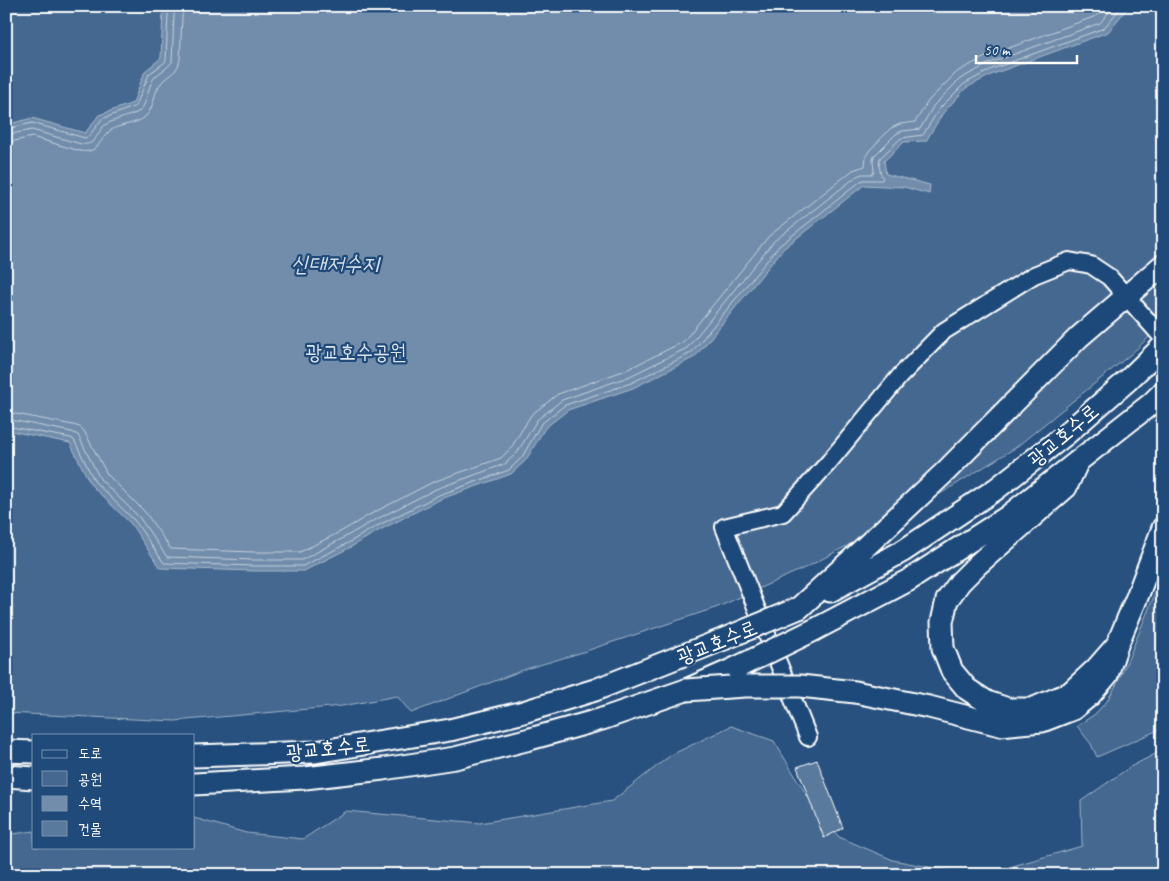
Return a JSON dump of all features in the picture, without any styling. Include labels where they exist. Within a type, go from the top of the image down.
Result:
[{"type":"main road","points":[[799,608],[944,473],[1079,337],[1163,265]]},
{"type":"main road","name":"광교호수로","points":[[195,756],[315,752],[450,730],[595,690],[724,640],[799,608],[903,551],[996,490],[1065,435],[1128,380],[1163,346]]},
{"type":"main road","name":"광교호수로","points":[[195,784],[305,778],[455,758],[602,719],[686,690],[814,630],[909,580],[1007,517],[1157,397]]},
{"type":"main road","points":[[1078,461],[1066,487],[960,582],[947,600],[942,622],[943,648],[952,671],[967,689],[987,702],[1008,709],[1032,709],[1070,693],[1096,669],[1117,645]]},
{"type":"main road","points":[[686,690],[745,686],[800,686],[855,692],[929,707],[1000,725],[1042,721],[1073,709],[1090,695],[1107,675],[1163,528]]},
{"type":"main road","points":[[6,751],[32,752]]},
{"type":"main road","points":[[6,776],[32,778]]},
{"type":"street","points":[[808,738],[724,527],[783,513],[829,462],[900,376],[944,331],[1034,275],[1069,261],[1091,265],[1109,277],[1163,338]]},
{"type":"green space","name":"광교호수공원","points":[[6,6],[1163,6],[1163,324],[1131,354],[1015,448],[914,510],[809,566],[718,607],[526,669],[411,713],[397,696],[342,706],[175,721],[6,713]]},
{"type":"green space","points":[[1163,574],[1163,728],[1097,757],[1091,744],[1077,726],[1095,714],[1107,701],[1118,682]]},
{"type":"green space","points":[[731,726],[774,741],[814,807],[839,837],[893,860],[970,875],[6,875],[6,835],[32,831],[32,848],[195,848],[195,818],[246,833],[303,839],[346,811],[480,823],[612,801],[671,755]]},
{"type":"green space","points":[[1163,750],[1163,875],[982,875],[1082,846],[1081,801],[1130,767]]},
{"type":"water","name":"신대저수지","points":[[166,6],[1129,6],[1108,32],[993,74],[966,88],[943,113],[926,141],[904,142],[884,161],[886,174],[930,185],[929,194],[904,187],[864,185],[783,249],[695,357],[633,388],[568,410],[545,428],[526,460],[511,474],[441,499],[304,571],[254,571],[160,568],[131,524],[91,485],[70,443],[6,430],[6,125],[32,118],[85,133],[99,115],[133,103],[145,71],[161,58],[163,11]]},
{"type":"building","points":[[817,760],[843,828],[824,838],[797,767]]}]
